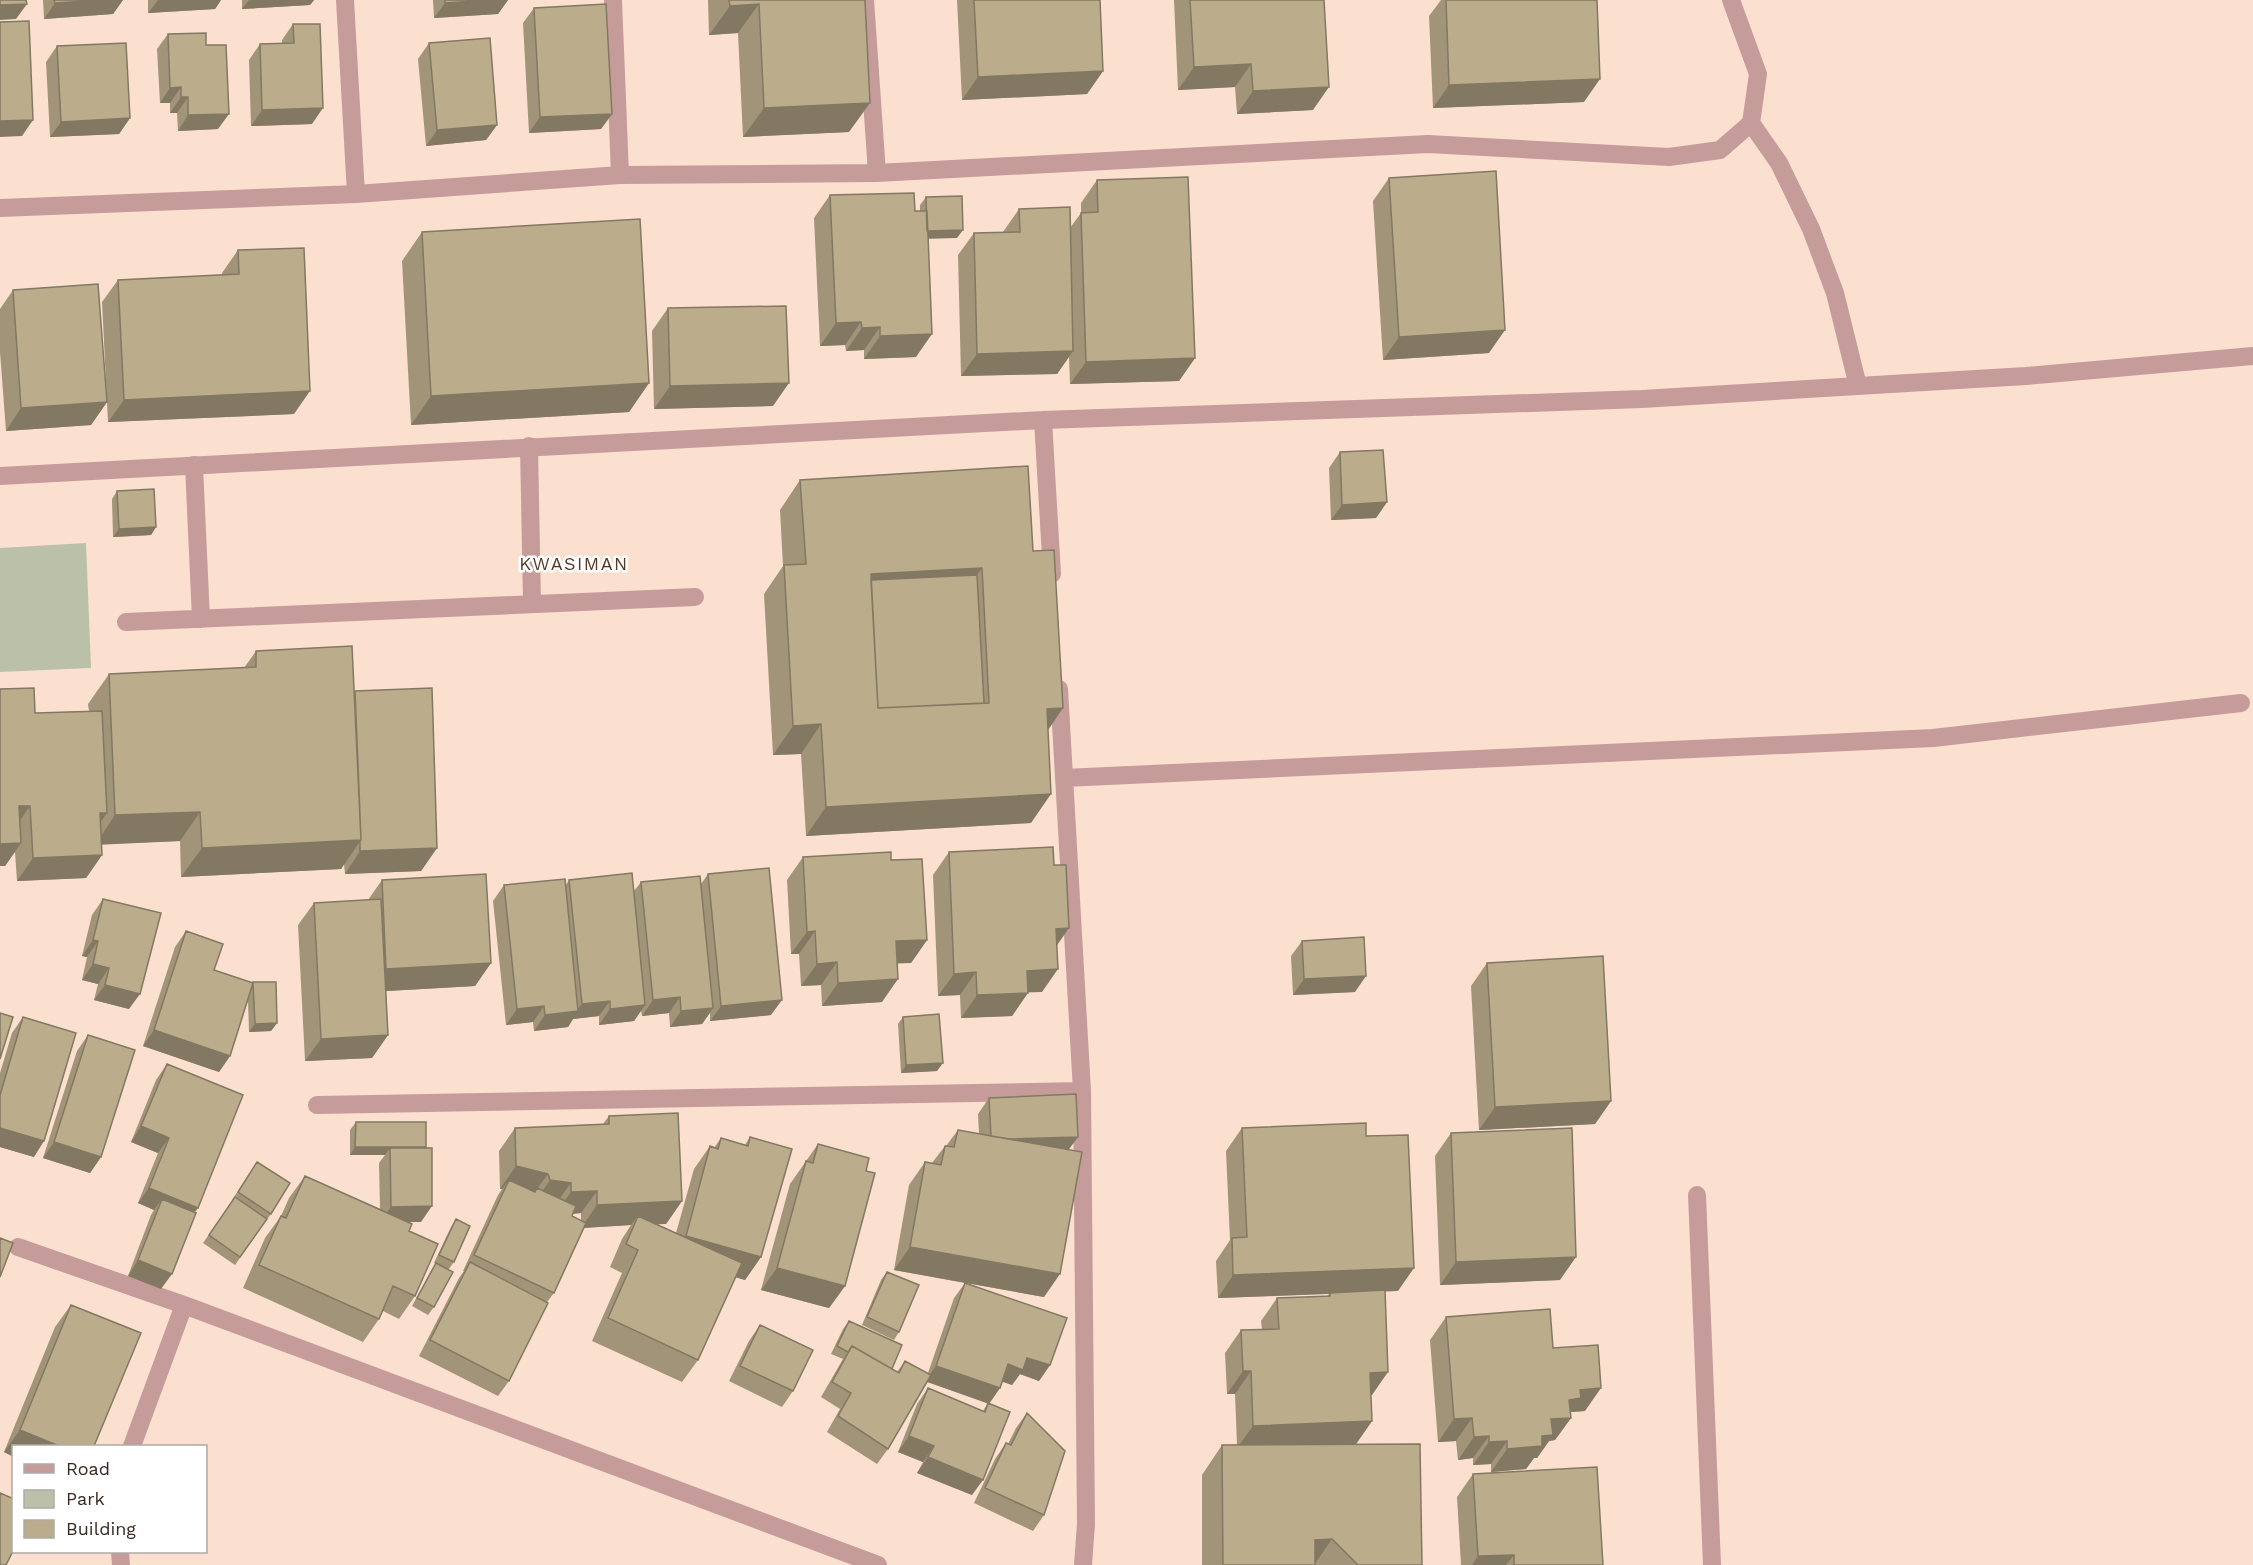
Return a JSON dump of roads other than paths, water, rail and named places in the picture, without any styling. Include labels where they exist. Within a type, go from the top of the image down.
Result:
[{"type":"street","points":[[345,0],[356,194]]},
{"type":"street","points":[[613,0],[620,175]]},
{"type":"street","points":[[865,0],[877,173]]},
{"type":"street","points":[[0,208],[356,194],[620,175],[877,173],[1428,144],[1669,157],[1720,150],[1751,123],[1758,74],[1731,0]]},
{"type":"street","points":[[1751,123],[1779,163],[1811,229],[1835,293],[1858,386]]},
{"type":"street","points":[[0,476],[1043,420],[1642,399],[2026,376],[2253,356]]},
{"type":"street","points":[[1043,420],[1053,587]]},
{"type":"street","points":[[528,447],[532,604]]},
{"type":"street","points":[[194,465],[201,619]]},
{"type":"street","points":[[126,622],[695,597]]},
{"type":"street","points":[[1058,671],[1082,1091],[1086,1524],[1083,1565]]},
{"type":"street","points":[[1064,778],[1933,738],[2241,703]]},
{"type":"street","points":[[317,1105],[1082,1091]]},
{"type":"street","points":[[1697,1195],[1712,1565]]},
{"type":"street","points":[[18,1247],[184,1305],[878,1565]]},
{"type":"street","points":[[132,1445],[184,1305]]},
{"type":"district","name":"KWASIMAN","points":[[574,563]]}]
